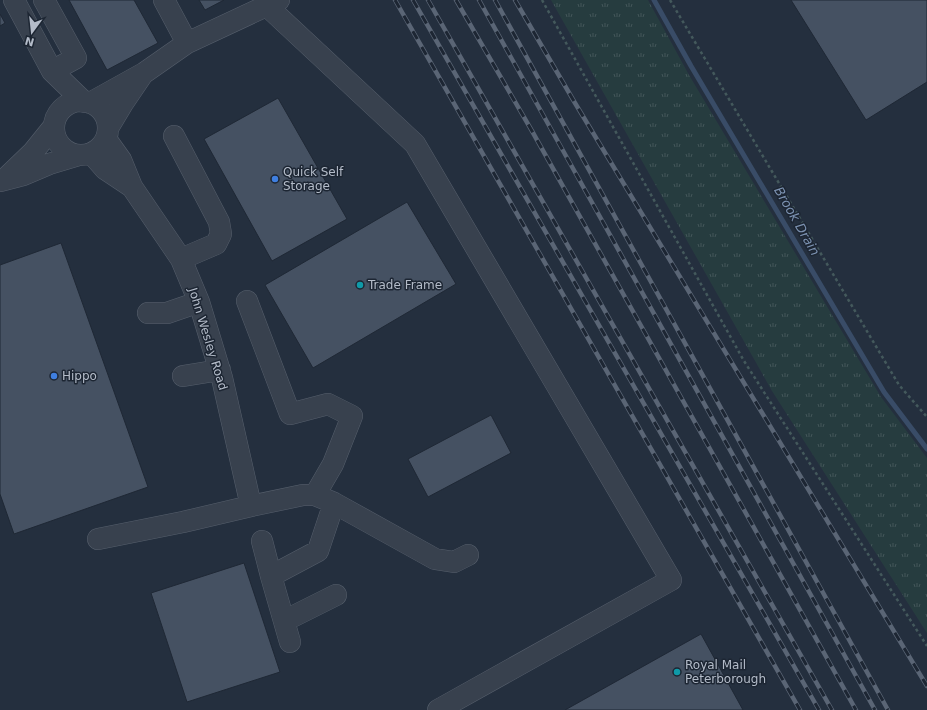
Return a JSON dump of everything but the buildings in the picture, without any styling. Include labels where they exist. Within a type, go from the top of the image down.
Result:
[{"type":"street","points":[[14,0],[52,71],[56,92],[55,134],[58,142],[64,149],[71,153],[85,154]]},
{"type":"street","points":[[44,0],[76,58],[52,71]]},
{"type":"street","points":[[164,0],[187,42]]},
{"type":"street","points":[[2,181],[33,152],[56,121],[62,109],[76,102],[87,102],[144,73],[187,42],[273,3],[415,144],[670,580],[438,710]]},
{"type":"street","points":[[52,71],[87,102],[97,106],[102,111],[107,119],[107,133]]},
{"type":"street","points":[[2,181],[85,154],[103,145],[107,133],[123,103],[144,73]]},
{"type":"street","name":"John Wesley Road","points":[[107,133],[121,160],[132,187],[181,259],[199,302],[220,370],[251,506]]},
{"type":"street","points":[[174,136],[219,222],[221,234],[216,244],[181,259]]},
{"type":"street","name":"John Wesley Road","points":[[85,154],[132,187]]},
{"type":"street","points":[[247,301],[290,414],[328,404],[352,416],[332,464],[325,499],[318,552],[271,576]]},
{"type":"street","points":[[148,313],[166,313],[199,302]]},
{"type":"street","points":[[183,376],[220,370]]},
{"type":"street","points":[[98,539],[183,522],[303,495],[325,499],[435,559],[454,562],[468,555]]},
{"type":"street","points":[[262,541],[290,642]]},
{"type":"street","points":[[284,621],[336,595]]},
{"type":"path","points":[[542,0],[744,361],[927,646]]},
{"type":"path","points":[[670,0],[899,385],[927,417]]},
{"type":"green space","points":[[551,0],[648,0],[689,75],[881,397],[927,458],[927,633],[772,391]]},
{"type":"waterway","name":"Brook Drain","points":[[654,0],[691,66],[884,392],[927,449]]},
{"type":"railway","points":[[395,0],[800,710]]},
{"type":"railway","points":[[413,0],[819,710]]},
{"type":"railway","points":[[428,0],[832,710]]},
{"type":"railway","points":[[456,0],[532,131],[856,710]]},
{"type":"railway","points":[[479,0],[875,710]]},
{"type":"railway","points":[[495,0],[888,710]]},
{"type":"railway","points":[[515,0],[575,103],[927,686]]},
{"type":"place","name":"Quick Self Storage","points":[[275,179]]},
{"type":"place","name":"Trade Frame","points":[[360,285]]},
{"type":"place","name":"Hippo","points":[[54,376]]},
{"type":"place","name":"Royal Mail Peterborough","points":[[677,672]]}]
